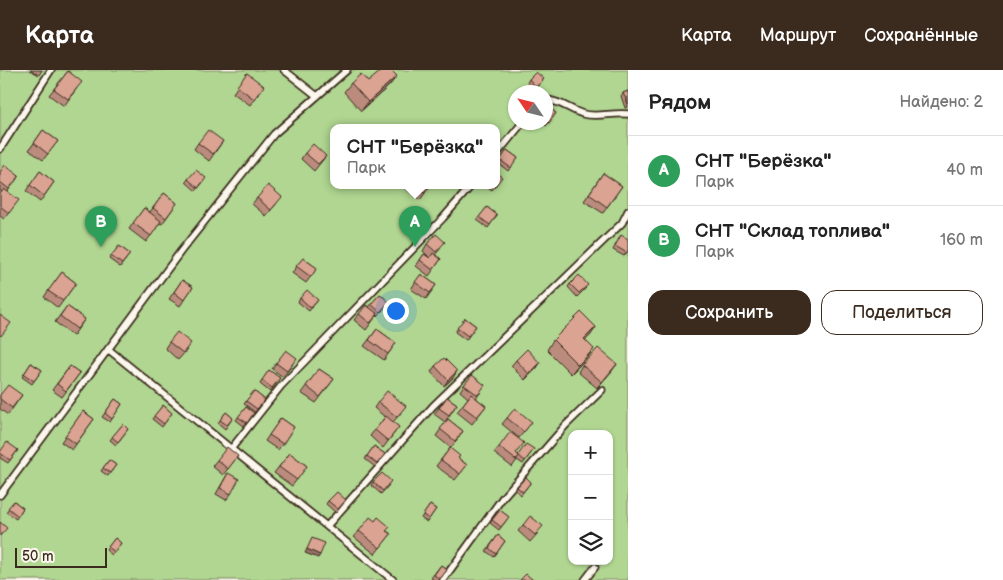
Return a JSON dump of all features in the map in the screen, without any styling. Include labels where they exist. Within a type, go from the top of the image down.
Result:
[{"type":"lane","points":[[0,149],[51,70]]},
{"type":"lane","points":[[284,70],[317,96]]},
{"type":"lane","points":[[0,495],[181,251],[274,134],[347,70]]},
{"type":"lane","points":[[553,101],[586,115],[628,114]]},
{"type":"lane","points":[[500,150],[516,130]]},
{"type":"lane","points":[[231,449],[281,386],[444,218],[468,189]]},
{"type":"lane","points":[[327,526],[433,406],[622,223],[628,211]]},
{"type":"lane","points":[[108,349],[393,580]]},
{"type":"lane","points":[[443,580],[502,497],[566,425],[602,390]]},
{"type":"lane","points":[[586,580],[595,567]]},
{"type":"green space","points":[[0,70],[628,70],[628,580],[0,580]]},
{"type":"building","points":[[382,70],[391,70],[397,76],[368,102],[351,83],[361,74],[368,82]]},
{"type":"building","points":[[68,71],[82,82],[68,99],[54,89]]},
{"type":"building","points":[[536,72],[544,79],[538,85],[534,85],[529,79]]},
{"type":"building","points":[[247,73],[264,86],[254,99],[237,86]]},
{"type":"building","points":[[628,91],[628,104],[623,93]]},
{"type":"building","points":[[43,130],[58,141],[48,154],[34,143]]},
{"type":"building","points":[[208,130],[223,141],[213,154],[198,143]]},
{"type":"building","points":[[313,144],[326,156],[318,164],[305,153]]},
{"type":"building","points":[[507,150],[518,158],[511,168],[500,160]]},
{"type":"building","points":[[5,165],[19,176],[9,189],[0,182],[0,172]]},
{"type":"building","points":[[196,170],[206,178],[198,188],[188,179]]},
{"type":"building","points":[[40,171],[54,182],[44,196],[30,185]]},
{"type":"building","points":[[603,173],[622,186],[607,207],[589,194]]},
{"type":"building","points":[[268,185],[282,197],[271,210],[257,198]]},
{"type":"building","points":[[4,189],[19,200],[9,213],[0,206],[0,194]]},
{"type":"building","points":[[418,189],[427,189],[424,193]]},
{"type":"building","points":[[164,193],[177,203],[166,218],[153,208]]},
{"type":"building","points":[[487,207],[497,215],[490,225],[479,217]]},
{"type":"building","points":[[144,208],[161,221],[151,236],[133,223]]},
{"type":"building","points":[[436,234],[445,242],[436,252],[427,244]]},
{"type":"building","points":[[621,235],[628,239],[627,253],[615,246]]},
{"type":"building","points":[[119,246],[130,254],[122,264],[111,256]]},
{"type":"building","points":[[433,253],[441,259],[433,270],[420,260],[424,254],[430,258]]},
{"type":"building","points":[[303,258],[317,268],[311,277],[296,266]]},
{"type":"building","points":[[62,272],[76,283],[63,301],[48,291]]},
{"type":"building","points":[[421,274],[436,285],[430,293],[415,282]]},
{"type":"building","points":[[579,275],[588,285],[579,293],[570,284]]},
{"type":"building","points":[[182,280],[193,287],[184,300],[174,292]]},
{"type":"building","points":[[307,290],[318,300],[311,308],[300,298]]},
{"type":"building","points":[[380,294],[389,302],[380,312],[371,304]]},
{"type":"building","points":[[366,305],[378,314],[370,323],[359,314]]},
{"type":"building","points":[[67,306],[85,319],[77,329],[60,316]]},
{"type":"building","points":[[581,312],[596,327],[584,339],[594,349],[578,365],[553,340]]},
{"type":"building","points":[[0,315],[11,323],[1,336],[0,335]]},
{"type":"building","points":[[465,318],[476,326],[468,336],[457,328]]},
{"type":"building","points":[[377,329],[396,343],[388,354],[369,340]]},
{"type":"building","points":[[177,332],[191,343],[183,353],[169,342]]},
{"type":"building","points":[[598,348],[617,364],[602,382],[582,365]]},
{"type":"building","points":[[527,349],[540,363],[529,374],[516,360]]},
{"type":"building","points":[[286,350],[297,358],[287,371],[276,363]]},
{"type":"building","points":[[444,358],[457,371],[448,380],[435,366]]},
{"type":"building","points":[[31,363],[42,370],[34,381],[24,374]]},
{"type":"building","points":[[70,366],[80,373],[66,391],[57,384]]},
{"type":"building","points":[[319,369],[334,379],[320,397],[306,386]]},
{"type":"building","points":[[269,370],[280,378],[272,388],[262,380]]},
{"type":"building","points":[[472,375],[485,385],[478,395],[464,385]]},
{"type":"building","points":[[8,385],[22,395],[12,408],[0,399],[0,395]]},
{"type":"building","points":[[254,391],[265,400],[257,409],[246,401]]},
{"type":"building","points":[[387,391],[406,406],[397,417],[378,402]]},
{"type":"building","points":[[471,394],[486,406],[477,417],[462,406]]},
{"type":"building","points":[[447,397],[457,404],[449,415],[439,408]]},
{"type":"building","points":[[115,399],[122,404],[112,419],[105,413]]},
{"type":"building","points":[[163,405],[172,413],[164,424],[154,416]]},
{"type":"building","points":[[246,407],[254,413],[247,423],[238,417]]},
{"type":"building","points":[[515,408],[532,422],[524,432],[507,418]]},
{"type":"building","points":[[83,411],[94,419],[76,444],[65,436]]},
{"type":"building","points":[[226,412],[233,418],[227,425],[220,420]]},
{"type":"building","points":[[386,416],[399,427],[388,441],[375,430]]},
{"type":"building","points":[[281,418],[294,427],[283,444],[269,435]]},
{"type":"building","points":[[448,419],[463,431],[455,441],[440,429]]},
{"type":"building","points":[[123,424],[128,429],[118,442],[112,437]]},
{"type":"building","points":[[510,432],[524,443],[516,453],[519,456],[516,460],[499,447]]},
{"type":"building","points":[[7,442],[18,450],[10,460],[0,453]]},
{"type":"building","points":[[526,444],[534,449],[525,461],[518,455]]},
{"type":"building","points":[[374,446],[385,454],[377,464],[367,456]]},
{"type":"building","points":[[227,447],[238,456],[228,469],[217,460]]},
{"type":"building","points":[[450,448],[467,465],[460,474],[441,460]]},
{"type":"building","points":[[290,453],[307,466],[297,480],[279,467]]},
{"type":"building","points":[[109,460],[116,465],[110,473],[103,468]]},
{"type":"building","points":[[228,473],[239,479],[231,494],[220,488]]},
{"type":"building","points":[[382,473],[391,481],[383,491],[373,482]]},
{"type":"building","points":[[526,477],[531,482],[523,492],[517,487]]},
{"type":"building","points":[[337,492],[346,500],[338,509],[328,501]]},
{"type":"building","points":[[14,501],[23,508],[18,516],[8,508]]},
{"type":"building","points":[[430,505],[436,509],[429,519],[423,515]]},
{"type":"building","points":[[500,510],[509,517],[501,527],[492,520]]},
{"type":"building","points":[[530,516],[543,526],[535,535],[523,525]]},
{"type":"building","points":[[370,517],[375,521],[378,517],[390,527],[386,531],[391,534],[380,548],[359,531]]},
{"type":"building","points":[[0,522],[7,528],[0,536]]},
{"type":"building","points":[[498,535],[505,541],[496,554],[489,548]]},
{"type":"building","points":[[115,538],[121,543],[115,552],[108,547]]},
{"type":"building","points":[[312,538],[325,543],[320,555],[307,549]]},
{"type":"building","points":[[441,565],[447,570],[440,579],[434,575]]},
{"type":"building","points":[[526,574],[533,580],[520,580]]},
{"type":"place","name":"СНТ \"Склад топлива\"","points":[[101,247]]},
{"type":"place","name":"СНТ \"Берёзка\"","points":[[415,247]]}]
